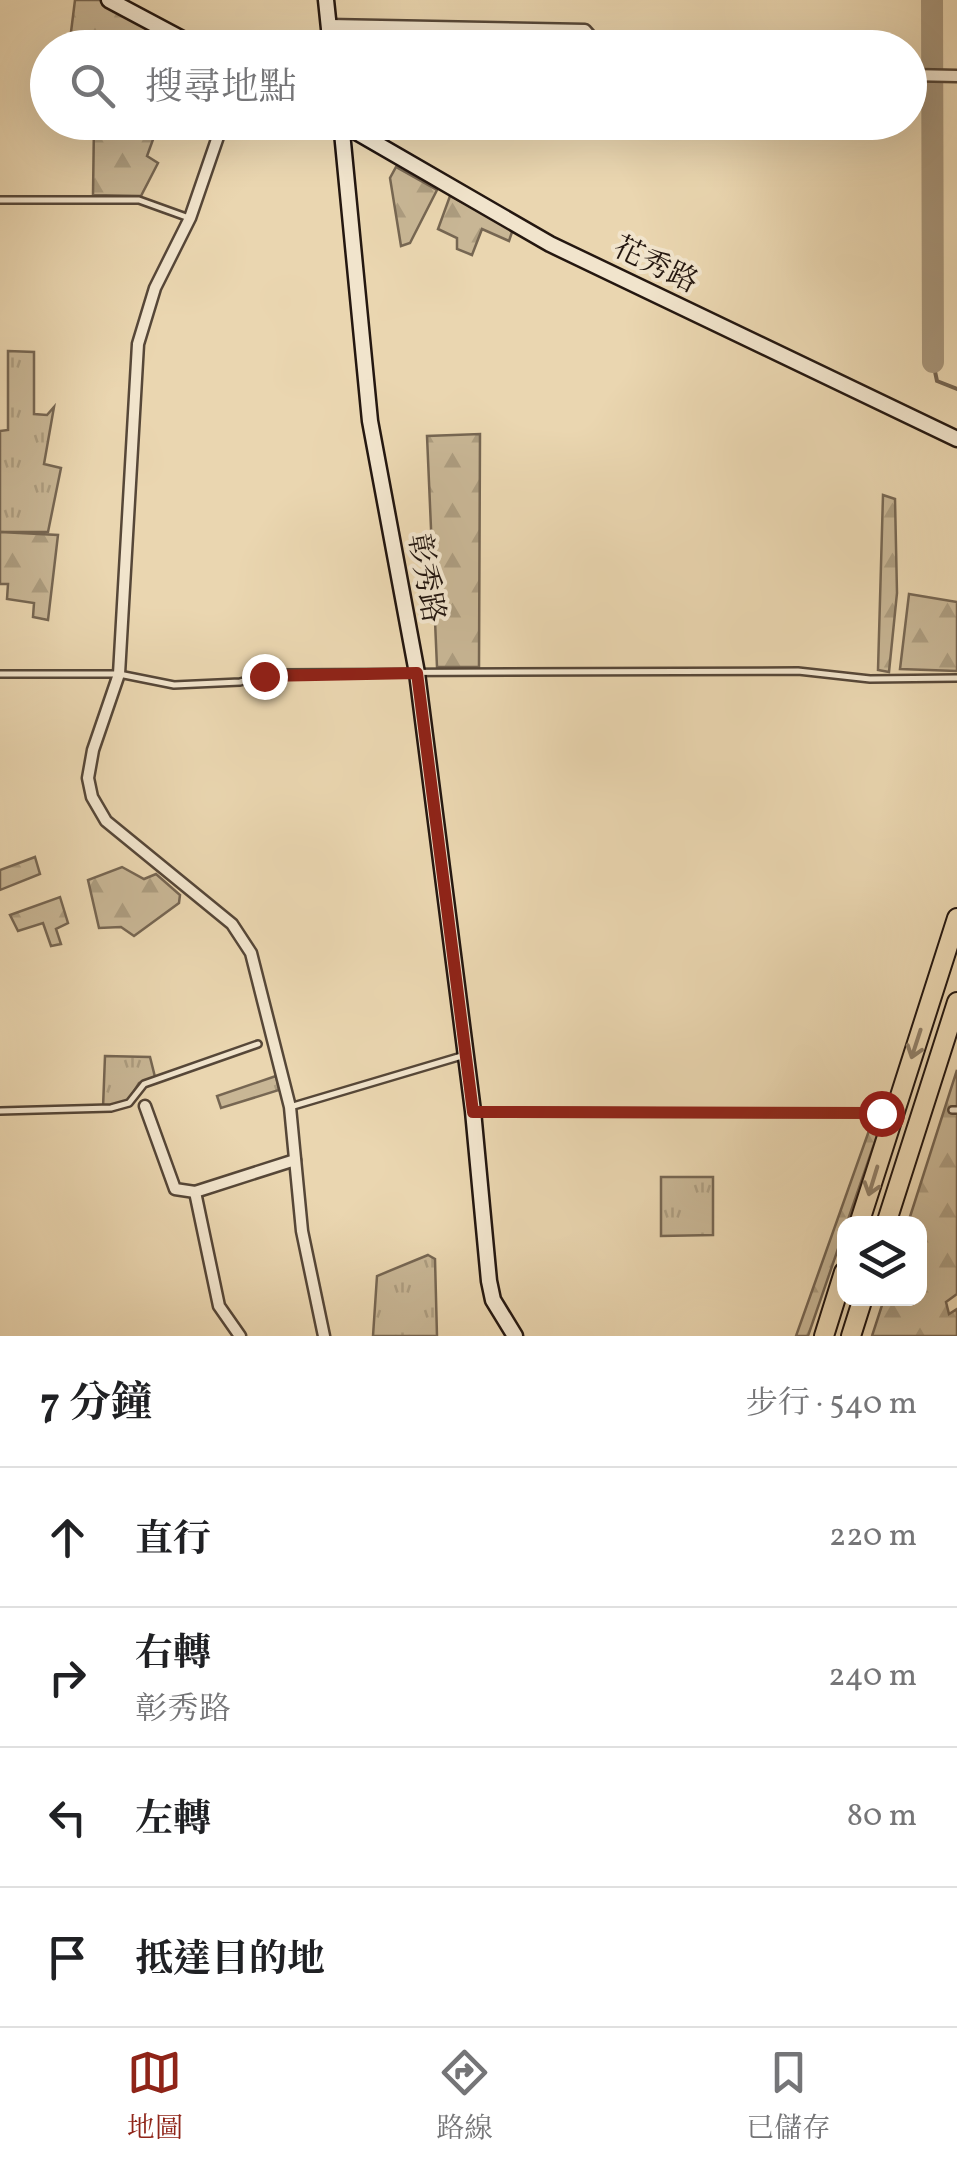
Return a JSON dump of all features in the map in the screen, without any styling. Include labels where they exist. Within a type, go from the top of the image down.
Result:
[{"type":"highway","points":[[863,1216],[957,918]]},
{"type":"highway","points":[[889,1216],[957,1002]]},
{"type":"highway","points":[[824,1336],[837,1294]]},
{"type":"highway","points":[[851,1336],[860,1306]]},
{"type":"street","points":[[109,0],[165,30]]},
{"type":"street","points":[[326,0],[330,30]]},
{"type":"street","points":[[329,25],[585,30]]},
{"type":"street","points":[[927,75],[957,76]]},
{"type":"street","points":[[217,140],[190,218],[154,288],[135,362],[133,486],[119,674],[90,760],[92,796],[112,828],[240,934],[255,963],[290,1107],[302,1231],[324,1336]]},
{"type":"street","name":"彰秀路","points":[[342,140],[370,421],[417,673],[473,1112],[488,1282],[492,1300],[514,1336]]},
{"type":"street","name":"花秀路","points":[[370,140],[550,244],[957,439]]},
{"type":"street","points":[[145,1106],[174,1189],[195,1192],[295,1160]]},
{"type":"street","points":[[195,1192],[220,1306],[240,1336]]},
{"type":"lane","points":[[0,200],[139,200],[190,218]]},
{"type":"lane","points":[[0,674],[119,674],[189,684],[240,682],[274,673],[798,671],[870,679],[957,678]]},
{"type":"lane","points":[[0,1111],[111,1108],[128,1102],[144,1084],[258,1044]]},
{"type":"lane","points":[[290,1107],[465,1054]]},
{"type":"lane","points":[[473,1112],[881,1113]]},
{"type":"green space","points":[[75,0],[103,0],[161,30],[71,30]]},
{"type":"green space","points":[[94,140],[153,140],[147,156],[158,163],[141,196],[93,195]]},
{"type":"green space","points":[[396,167],[437,190],[410,243],[401,246],[390,178]]},
{"type":"green space","points":[[450,196],[513,229],[509,241],[482,229],[472,255],[457,249],[457,238],[438,229]]},
{"type":"green space","points":[[8,351],[34,352],[34,414],[47,415],[54,407],[44,464],[61,468],[48,532],[0,532],[0,431],[8,430]]},
{"type":"green space","points":[[480,434],[479,667],[437,667],[427,436]]},
{"type":"green space","points":[[883,495],[895,499],[897,593],[889,672],[878,670]]},
{"type":"green space","points":[[0,532],[58,535],[48,620],[33,617],[34,603],[7,599],[8,584],[0,584]]},
{"type":"green space","points":[[909,594],[957,602],[957,671],[900,669]]},
{"type":"green space","points":[[35,857],[40,874],[0,890],[0,870]]},
{"type":"green space","points":[[122,867],[144,879],[156,874],[180,895],[179,903],[134,936],[121,927],[99,928],[88,880]]},
{"type":"green space","points":[[60,897],[68,923],[56,929],[61,944],[51,946],[43,923],[18,931],[10,915]]},
{"type":"green space","points":[[105,1056],[150,1057],[155,1077],[139,1083],[125,1106],[103,1108]]},
{"type":"green space","points":[[957,1070],[957,1294],[946,1302],[949,1314],[957,1309],[957,1336],[872,1336],[882,1306],[927,1306],[927,1216],[910,1216]]},
{"type":"green space","points":[[276,1076],[279,1090],[221,1108],[217,1096]]},
{"type":"green space","points":[[882,1121],[849,1216],[839,1216],[871,1125]]},
{"type":"green space","points":[[661,1177],[713,1177],[713,1235],[661,1236]]},
{"type":"green space","points":[[837,1221],[837,1252],[808,1336],[796,1336]]},
{"type":"green space","points":[[428,1255],[435,1259],[437,1336],[373,1336],[377,1276]]},
{"type":"waterway","points":[[932,0],[933,362]]},
{"type":"waterway","points":[[933,362],[937,381],[957,389]]},
{"type":"route","points":[[264,676],[417,673],[473,1112],[881,1113]]}]
